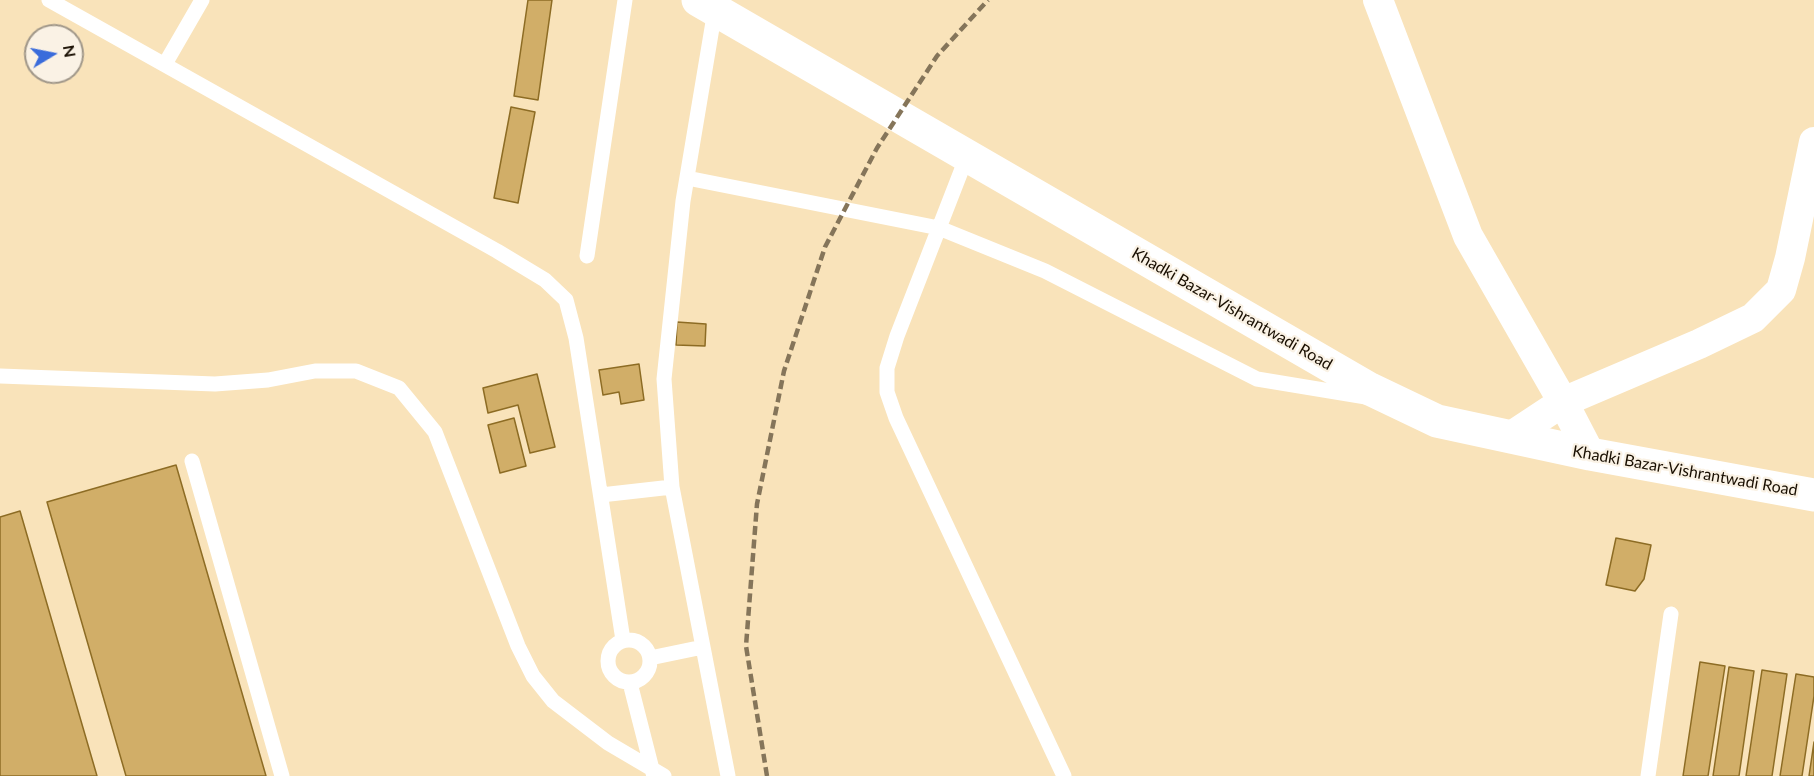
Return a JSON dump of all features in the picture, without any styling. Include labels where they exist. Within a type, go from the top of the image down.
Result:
[{"type":"street","points":[[1378,0],[1468,236],[1563,402],[1590,454]]},
{"type":"street","name":"Khadki Bazar-Vishrantwadi Road","points":[[707,5],[1359,383],[1437,421],[1590,454],[1814,495]]},
{"type":"street","points":[[1510,437],[1563,402],[1699,344],[1753,318],[1781,290],[1793,247],[1814,142]]},
{"type":"lane","points":[[50,0],[497,251],[545,280],[566,300],[576,338],[623,640]]},
{"type":"lane","points":[[165,64],[202,0]]},
{"type":"lane","points":[[587,256],[625,0]]},
{"type":"lane","points":[[707,5],[672,292],[664,379],[672,487],[728,776]]},
{"type":"lane","points":[[966,156],[887,368],[887,392],[901,429],[1064,776]]},
{"type":"lane","points":[[687,178],[939,228],[1045,271],[1257,379],[1398,403]]},
{"type":"lane","points":[[0,376],[215,384],[268,380],[315,371],[356,371],[399,388],[435,432],[518,646],[534,676],[553,701],[608,743],[657,774]]},
{"type":"lane","points":[[192,461],[282,776]]},
{"type":"lane","points":[[601,495],[672,487]]},
{"type":"lane","points":[[1648,776],[1671,614]]},
{"type":"lane","points":[[623,640],[633,640],[641,643],[647,649],[650,667],[638,680],[621,681],[613,676],[609,668],[607,659],[610,651],[615,644],[623,640]]},
{"type":"lane","points":[[650,658],[703,647]]},
{"type":"lane","points":[[630,682],[657,774]]},
{"type":"building","points":[[528,0],[552,0],[538,100],[514,96]]},
{"type":"building","points":[[511,107],[535,112],[518,203],[494,198]]},
{"type":"building","points":[[677,322],[706,324],[705,346],[676,345]]},
{"type":"building","points":[[639,364],[644,400],[621,404],[619,392],[603,395],[599,370]]},
{"type":"building","points":[[537,374],[555,447],[530,453],[518,405],[488,413],[483,388]]},
{"type":"building","points":[[514,418],[526,466],[500,473],[488,425]]},
{"type":"building","points":[[176,465],[266,776],[126,776],[47,502]]},
{"type":"building","points":[[20,511],[97,776],[0,776],[0,517]]},
{"type":"building","points":[[1616,538],[1651,545],[1644,579],[1635,591],[1606,585]]},
{"type":"building","points":[[1700,662],[1725,666],[1708,776],[1683,776]]},
{"type":"building","points":[[1729,667],[1754,671],[1739,776],[1713,776]]},
{"type":"building","points":[[1762,670],[1787,674],[1772,776],[1746,776]]},
{"type":"building","points":[[1796,674],[1814,677],[1814,696],[1802,776],[1780,776]]},
{"type":"building","points":[[1814,742],[1814,776],[1809,776]]},
{"type":"railway","points":[[767,776],[746,646],[757,504],[784,371],[825,247],[877,148],[937,56],[988,0]]}]
